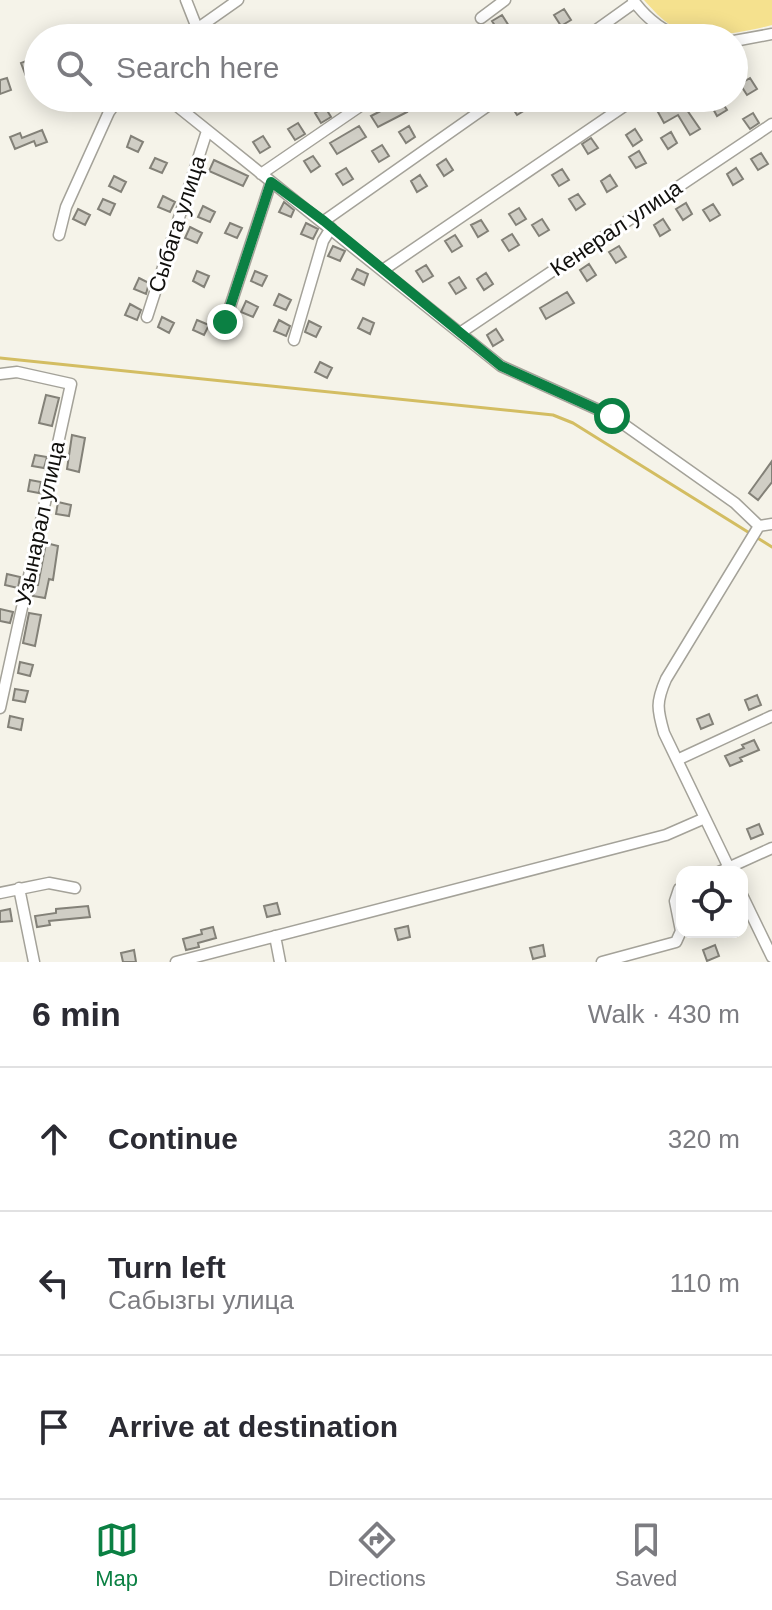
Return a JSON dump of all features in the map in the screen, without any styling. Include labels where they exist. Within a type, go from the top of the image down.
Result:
[{"type":"street","points":[[186,0],[195,24]]},
{"type":"street","points":[[203,24],[238,0]]},
{"type":"street","points":[[481,18],[505,0]]},
{"type":"street","points":[[604,24],[634,2],[656,24]]},
{"type":"street","points":[[748,38],[772,34]]},
{"type":"street","points":[[59,235],[66,207],[109,112]]},
{"type":"street","points":[[184,112],[501,366],[612,416],[735,503],[759,526]]},
{"type":"street","points":[[261,174],[352,112]]},
{"type":"street","points":[[294,340],[328,225],[480,112]]},
{"type":"street","points":[[383,270],[615,112]]},
{"type":"street","name":"Кенерал улица","points":[[460,333],[772,124]]},
{"type":"street","name":"Сыбага улица","points":[[147,317],[207,131]]},
{"type":"street","points":[[225,322],[271,182]]},
{"type":"street","name":"Узынарал улица","points":[[0,374],[17,372],[71,384],[0,708]]},
{"type":"street","points":[[724,866],[705,818],[664,733],[658,713],[658,698],[666,679],[759,526],[772,524]]},
{"type":"street","points":[[677,760],[772,716]]},
{"type":"street","points":[[176,962],[666,835],[705,818]]},
{"type":"street","points":[[736,866],[772,848]]},
{"type":"street","points":[[0,893],[49,883],[75,888]]},
{"type":"street","points":[[19,888],[34,962]]},
{"type":"street","points":[[748,907],[772,957]]},
{"type":"street","points":[[275,936],[280,962]]},
{"type":"street","points":[[602,962],[676,942],[678,938]]},
{"type":"shaded area","points":[[644,0],[772,0],[772,25],[748,30],[748,24],[669,24]]},
{"type":"building","points":[[564,9],[571,20],[560,24],[554,15]]},
{"type":"building","points":[[502,15],[508,24],[494,24],[492,21]]},
{"type":"building","points":[[7,78],[11,90],[0,94],[0,80]]},
{"type":"building","points":[[748,79],[757,89],[748,94]]},
{"type":"building","points":[[328,112],[331,117],[321,123],[315,113]]},
{"type":"building","points":[[379,112],[407,112],[378,127],[371,116]]},
{"type":"building","points":[[658,112],[688,112],[700,129],[690,135],[678,115],[664,123]]},
{"type":"building","points":[[753,113],[759,123],[750,129],[743,119]]},
{"type":"building","points":[[298,123],[305,134],[295,140],[288,129]]},
{"type":"building","points":[[359,126],[366,137],[337,154],[330,143]]},
{"type":"building","points":[[409,126],[415,137],[406,143],[399,132]]},
{"type":"building","points":[[635,129],[642,140],[633,146],[626,135]]},
{"type":"building","points":[[42,130],[47,142],[36,146],[34,141],[15,149],[10,137],[20,133],[22,138]]},
{"type":"building","points":[[671,132],[677,143],[668,149],[661,138]]},
{"type":"building","points":[[131,136],[143,142],[138,152],[127,147]]},
{"type":"building","points":[[263,136],[270,147],[260,153],[253,142]]},
{"type":"building","points":[[591,138],[598,148],[588,154],[582,144]]},
{"type":"building","points":[[382,145],[389,156],[379,162],[372,151]]},
{"type":"building","points":[[639,151],[646,163],[636,168],[629,157]]},
{"type":"building","points":[[761,153],[768,164],[758,170],[751,159]]},
{"type":"building","points":[[313,156],[320,166],[311,172],[304,161]]},
{"type":"building","points":[[155,158],[167,163],[162,173],[150,168]]},
{"type":"building","points":[[446,159],[453,170],[444,176],[437,165]]},
{"type":"building","points":[[214,160],[248,176],[243,186],[209,171]]},
{"type":"building","points":[[346,168],[353,179],[343,185],[336,174]]},
{"type":"building","points":[[736,168],[743,179],[733,185],[727,174]]},
{"type":"building","points":[[562,169],[569,180],[559,186],[552,175]]},
{"type":"building","points":[[420,175],[427,186],[417,192],[411,181]]},
{"type":"building","points":[[610,175],[617,186],[607,192],[601,181]]},
{"type":"building","points":[[114,176],[126,182],[121,192],[109,186]]},
{"type":"building","points":[[578,194],[585,204],[576,210],[569,199]]},
{"type":"building","points":[[163,196],[175,202],[170,212],[158,207]]},
{"type":"building","points":[[103,199],[115,204],[110,215],[98,209]]},
{"type":"building","points":[[284,202],[294,210],[291,217],[279,212]]},
{"type":"building","points":[[686,203],[692,214],[683,220],[676,209]]},
{"type":"building","points":[[713,204],[720,215],[710,221],[703,210]]},
{"type":"building","points":[[203,206],[215,212],[210,222],[198,217]]},
{"type":"building","points":[[519,208],[526,219],[516,225],[509,214]]},
{"type":"building","points":[[78,209],[90,215],[85,225],[73,219]]},
{"type":"building","points":[[542,219],[549,230],[539,236],[532,225]]},
{"type":"building","points":[[663,219],[670,230],[660,236],[654,225]]},
{"type":"building","points":[[481,220],[488,231],[478,237],[471,225]]},
{"type":"building","points":[[230,223],[242,228],[237,238],[225,233]]},
{"type":"building","points":[[306,223],[318,229],[313,239],[301,234]]},
{"type":"building","points":[[190,227],[202,233],[197,243],[185,238]]},
{"type":"building","points":[[512,234],[519,245],[509,251],[502,240]]},
{"type":"building","points":[[455,235],[462,246],[452,252],[445,241]]},
{"type":"building","points":[[333,246],[345,251],[340,261],[328,256]]},
{"type":"building","points":[[619,246],[626,257],[616,263],[609,252]]},
{"type":"building","points":[[589,264],[596,275],[587,281],[580,270]]},
{"type":"building","points":[[426,265],[433,276],[423,282],[416,271]]},
{"type":"building","points":[[357,269],[368,274],[364,285],[352,279]]},
{"type":"building","points":[[197,271],[209,276],[204,287],[193,281]]},
{"type":"building","points":[[255,271],[267,276],[262,286],[251,281]]},
{"type":"building","points":[[486,273],[493,284],[484,290],[477,279]]},
{"type":"building","points":[[459,277],[466,288],[456,294],[449,283]]},
{"type":"building","points":[[139,278],[149,283],[146,294],[134,289]]},
{"type":"building","points":[[567,292],[574,303],[546,319],[540,308]]},
{"type":"building","points":[[279,294],[291,300],[286,310],[274,305]]},
{"type":"building","points":[[246,301],[258,307],[253,317],[241,312]]},
{"type":"building","points":[[130,304],[141,310],[137,320],[125,315]]},
{"type":"building","points":[[162,317],[174,323],[169,333],[158,327]]},
{"type":"building","points":[[363,318],[374,323],[370,334],[358,328]]},
{"type":"building","points":[[197,320],[209,325],[204,335],[193,330]]},
{"type":"building","points":[[279,320],[290,326],[286,336],[274,331]]},
{"type":"building","points":[[309,321],[321,327],[316,337],[305,332]]},
{"type":"building","points":[[496,329],[503,340],[493,346],[487,335]]},
{"type":"building","points":[[320,362],[332,368],[327,378],[315,372]]},
{"type":"building","points":[[46,395],[59,398],[52,426],[39,423]]},
{"type":"building","points":[[72,435],[85,438],[79,472],[67,469]]},
{"type":"building","points":[[35,455],[47,457],[44,468],[32,466]]},
{"type":"building","points":[[772,461],[772,482],[758,500],[749,493]]},
{"type":"building","points":[[30,480],[41,482],[39,493],[28,491]]},
{"type":"building","points":[[58,502],[71,505],[69,516],[56,514]]},
{"type":"building","points":[[46,543],[58,546],[53,580],[49,579],[45,598],[33,596]]},
{"type":"building","points":[[7,574],[20,577],[18,588],[5,585]]},
{"type":"building","points":[[0,609],[13,612],[10,623],[0,621]]},
{"type":"building","points":[[29,613],[41,615],[35,646],[23,643]]},
{"type":"building","points":[[20,662],[33,665],[30,676],[18,673]]},
{"type":"building","points":[[15,689],[28,691],[25,702],[13,700]]},
{"type":"building","points":[[757,695],[761,705],[749,710],[745,700]]},
{"type":"building","points":[[709,714],[713,724],[701,729],[697,719]]},
{"type":"building","points":[[10,716],[23,719],[21,730],[8,727]]},
{"type":"building","points":[[754,740],[759,750],[730,766],[725,756]]},
{"type":"building","points":[[759,824],[763,834],[751,839],[747,829]]},
{"type":"building","points":[[277,903],[280,914],[267,917],[264,906]]},
{"type":"building","points":[[88,906],[90,917],[49,921],[50,925],[37,927],[35,916],[56,913],[56,909]]},
{"type":"building","points":[[10,909],[12,921],[0,922],[0,911]]},
{"type":"building","points":[[408,926],[410,937],[398,940],[395,929]]},
{"type":"building","points":[[213,927],[216,938],[186,950],[183,939],[202,934],[201,930]]},
{"type":"building","points":[[543,945],[545,956],[533,959],[530,948]]},
{"type":"building","points":[[715,945],[719,956],[707,961],[703,950]]},
{"type":"building","points":[[134,950],[136,962],[123,962],[121,953]]},
{"type":"waterway","points":[[0,358],[553,415],[573,423],[772,547]]},
{"type":"route","points":[[225,322],[271,182],[324,221],[501,366],[612,416]]}]
